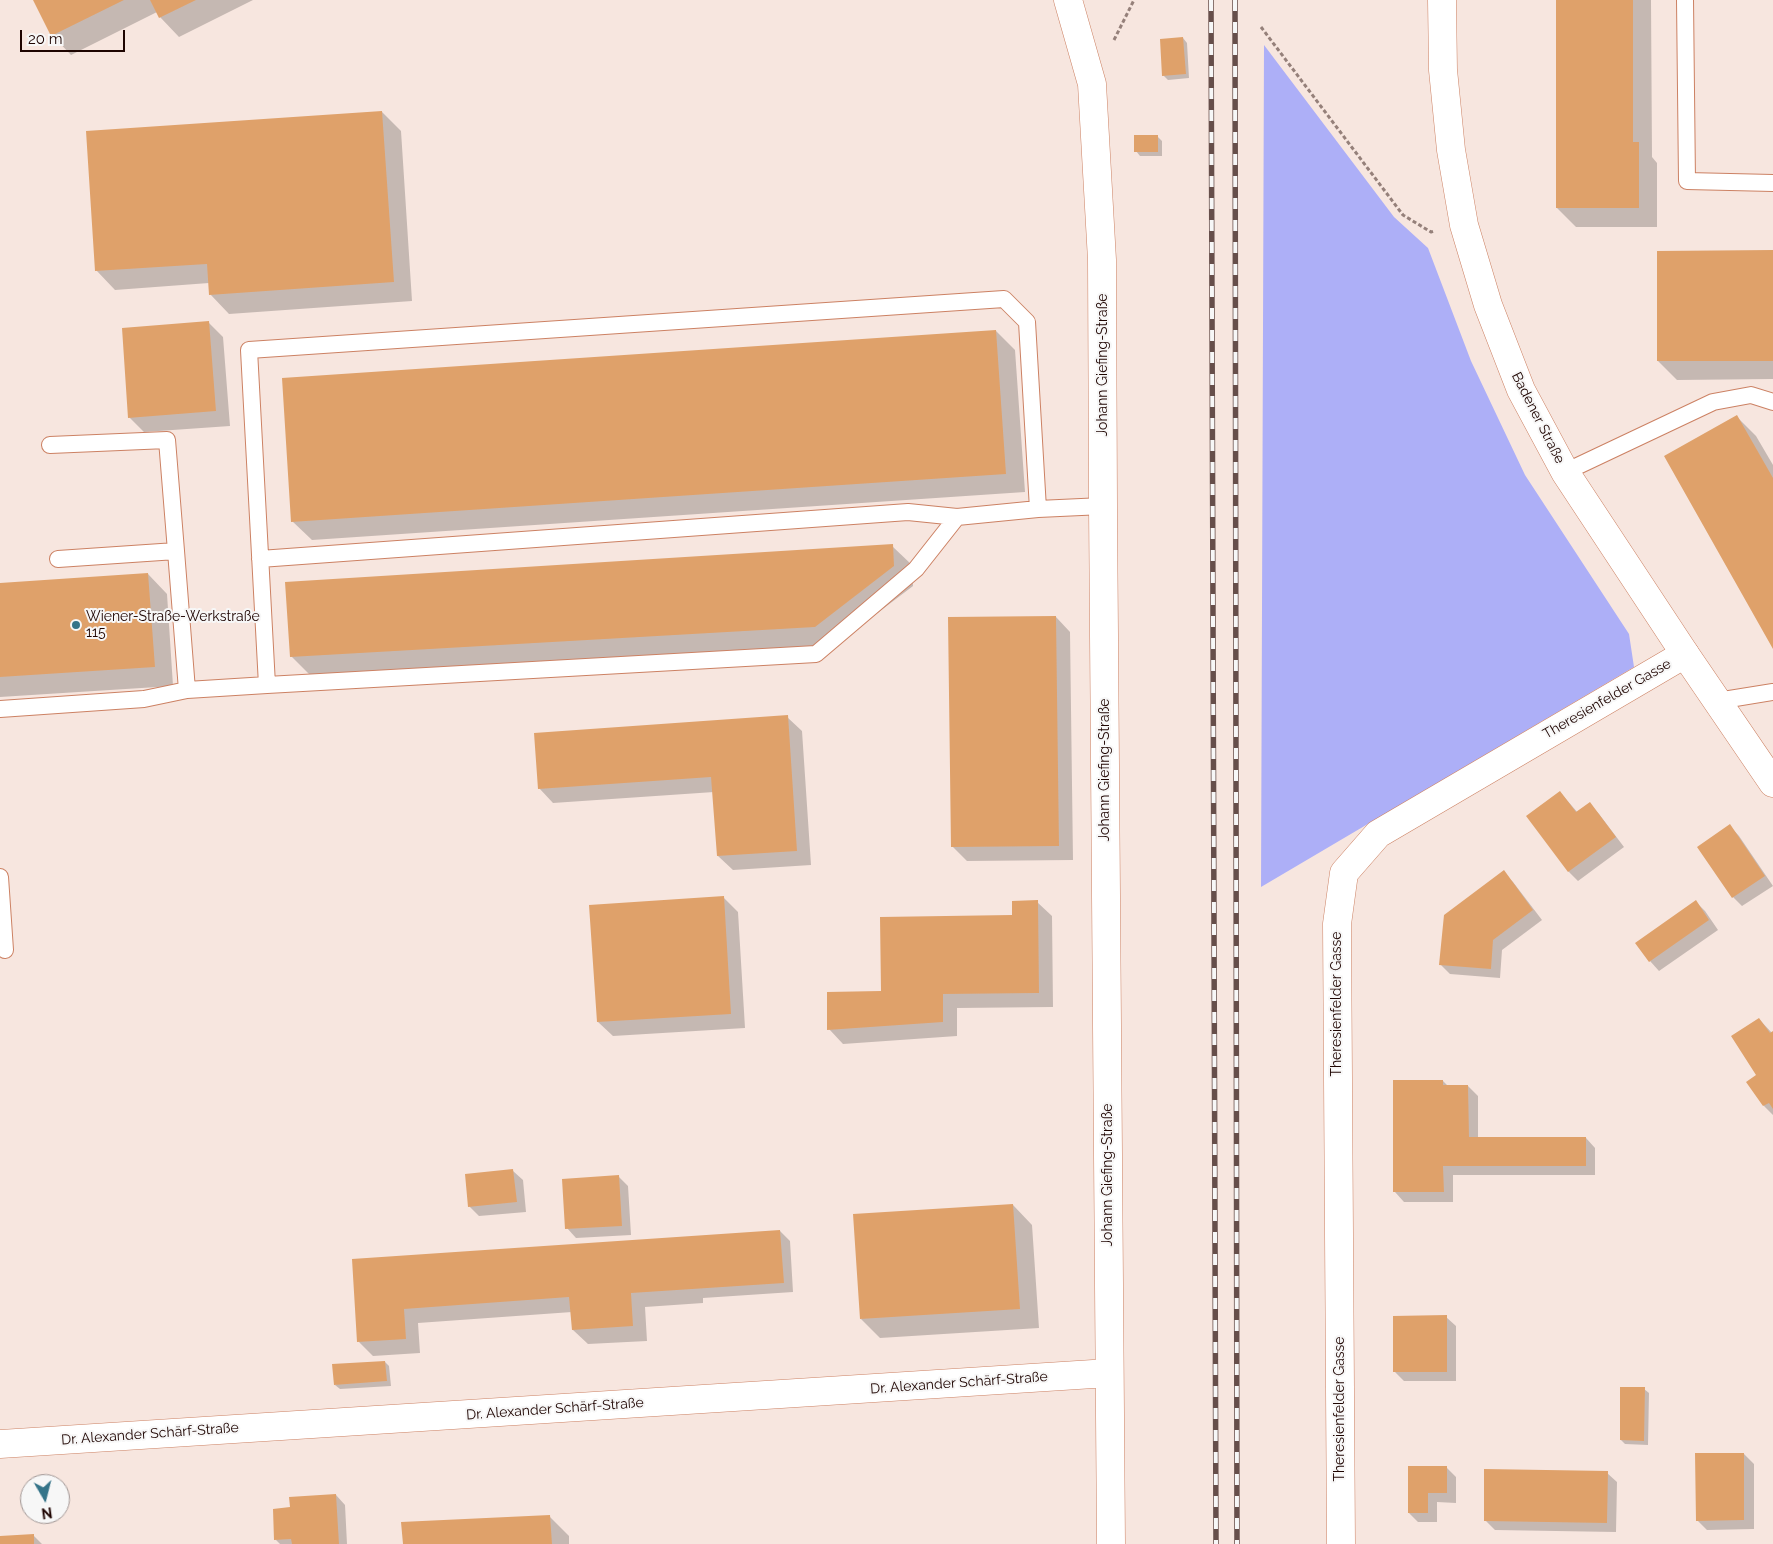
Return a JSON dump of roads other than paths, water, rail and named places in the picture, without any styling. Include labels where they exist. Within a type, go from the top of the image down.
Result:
[{"type":"street","name":"Johann Giefing-Straße","points":[[1068,0],[1092,84],[1102,260],[1110,1544]]},
{"type":"street","name":"Badener Straße","points":[[1442,0],[1443,70],[1450,150],[1464,226],[1488,306],[1521,390],[1565,472],[1685,654],[1773,782]]},
{"type":"street","name":"Theresienfelder Gasse","points":[[1341,1544],[1337,924],[1344,873],[1378,834],[1685,654]]},
{"type":"street","name":"Dr. Alexander Schärf-Straße","points":[[0,1444],[1109,1373]]},
{"type":"lane","points":[[1685,0],[1687,181],[1773,183]]},
{"type":"lane","points":[[268,685],[248,350],[1004,299],[1027,322],[1038,509]]},
{"type":"lane","points":[[1565,472],[1713,402],[1751,395],[1773,402]]},
{"type":"lane","points":[[50,445],[167,440],[187,690]]},
{"type":"lane","points":[[260,558],[908,512],[957,517],[1038,509],[1103,506]]},
{"type":"lane","points":[[0,709],[144,699],[187,690],[816,654],[916,568],[957,517]]},
{"type":"lane","points":[[58,559],[176,551]]},
{"type":"lane","points":[[1717,700],[1773,692]]},
{"type":"lane","points":[[0,877],[5,950]]},
{"type":"railway","points":[[1211,0],[1216,1544]]},
{"type":"railway","points":[[1235,0],[1237,1544]]},
{"type":"place","name":"Wiener-Straße-Werkstraße 115","points":[[76,625]]}]
